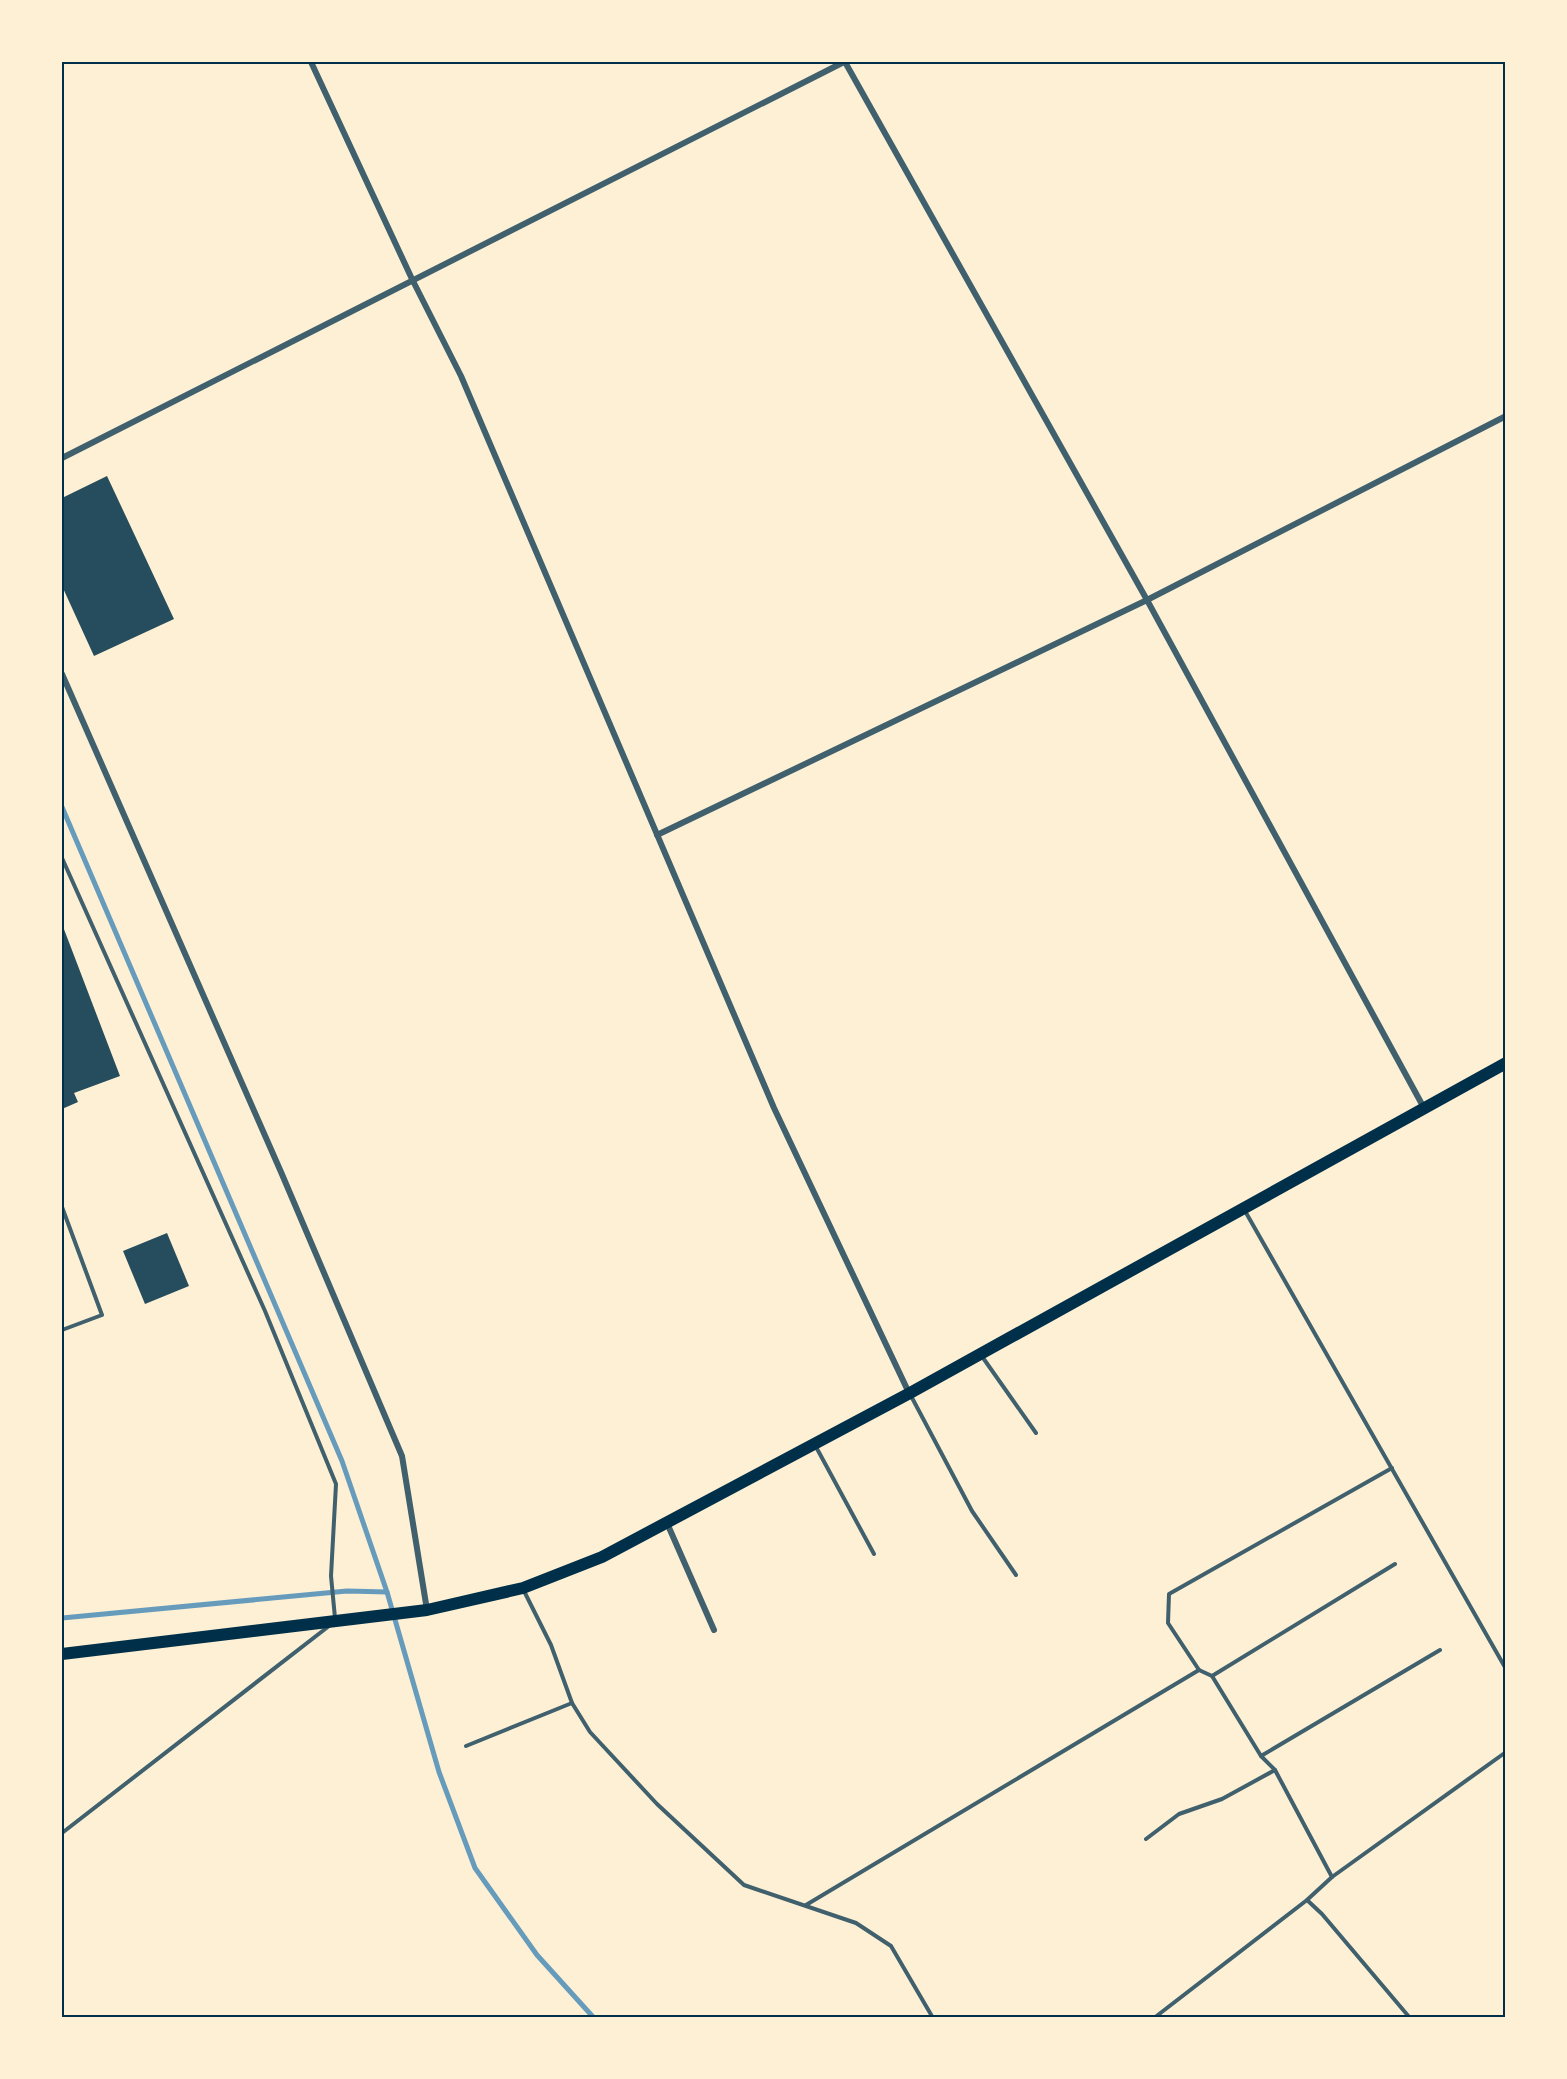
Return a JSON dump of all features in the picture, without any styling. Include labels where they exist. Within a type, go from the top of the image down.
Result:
[{"type":"main road","points":[[62,1654],[427,1610],[523,1588],[603,1557],[910,1393],[1506,1063]]},
{"type":"street","points":[[311,62],[412,279],[461,376],[774,1108],[910,1393]]},
{"type":"street","points":[[62,458],[845,62],[1147,600],[1424,1108]]},
{"type":"street","points":[[657,835],[1147,600],[1506,416]]},
{"type":"street","points":[[62,674],[281,1172],[402,1456],[427,1610]]},
{"type":"street","points":[[667,1523],[714,1630]]},
{"type":"lane","points":[[62,858],[265,1311],[336,1484],[331,1576],[335,1621],[62,1833]]},
{"type":"lane","points":[[62,1207],[102,1315],[62,1330]]},
{"type":"lane","points":[[1243,1208],[1506,1669]]},
{"type":"lane","points":[[981,1354],[1036,1433]]},
{"type":"lane","points":[[910,1393],[972,1511],[1016,1575]]},
{"type":"lane","points":[[815,1444],[874,1554]]},
{"type":"lane","points":[[1332,1877],[1275,1770],[1261,1756],[1212,1676],[1199,1670],[1168,1623],[1169,1594],[1392,1468]]},
{"type":"lane","points":[[1212,1676],[1395,1564]]},
{"type":"lane","points":[[523,1588],[550,1645],[572,1703],[590,1732],[657,1804],[744,1885],[856,1923],[891,1946],[933,2018]]},
{"type":"lane","points":[[1261,1756],[1440,1650]]},
{"type":"lane","points":[[806,1905],[1199,1670]]},
{"type":"lane","points":[[466,1746],[572,1703]]},
{"type":"lane","points":[[1154,2018],[1307,1900],[1332,1877],[1506,1752]]},
{"type":"lane","points":[[1146,1839],[1179,1814],[1222,1798],[1275,1770]]},
{"type":"lane","points":[[1307,1900],[1322,1914],[1410,2018]]},
{"type":"building","points":[[107,476],[174,619],[94,656],[62,586],[62,498]]},
{"type":"building","points":[[62,924],[120,1076],[74,1093],[78,1102],[62,1109]]},
{"type":"building","points":[[167,1233],[189,1286],[145,1304],[123,1251]]},
{"type":"waterway","points":[[62,807],[342,1461],[387,1592],[439,1772],[475,1868],[537,1955],[594,2018]]},
{"type":"waterway","points":[[62,1618],[347,1591],[387,1592]]}]
